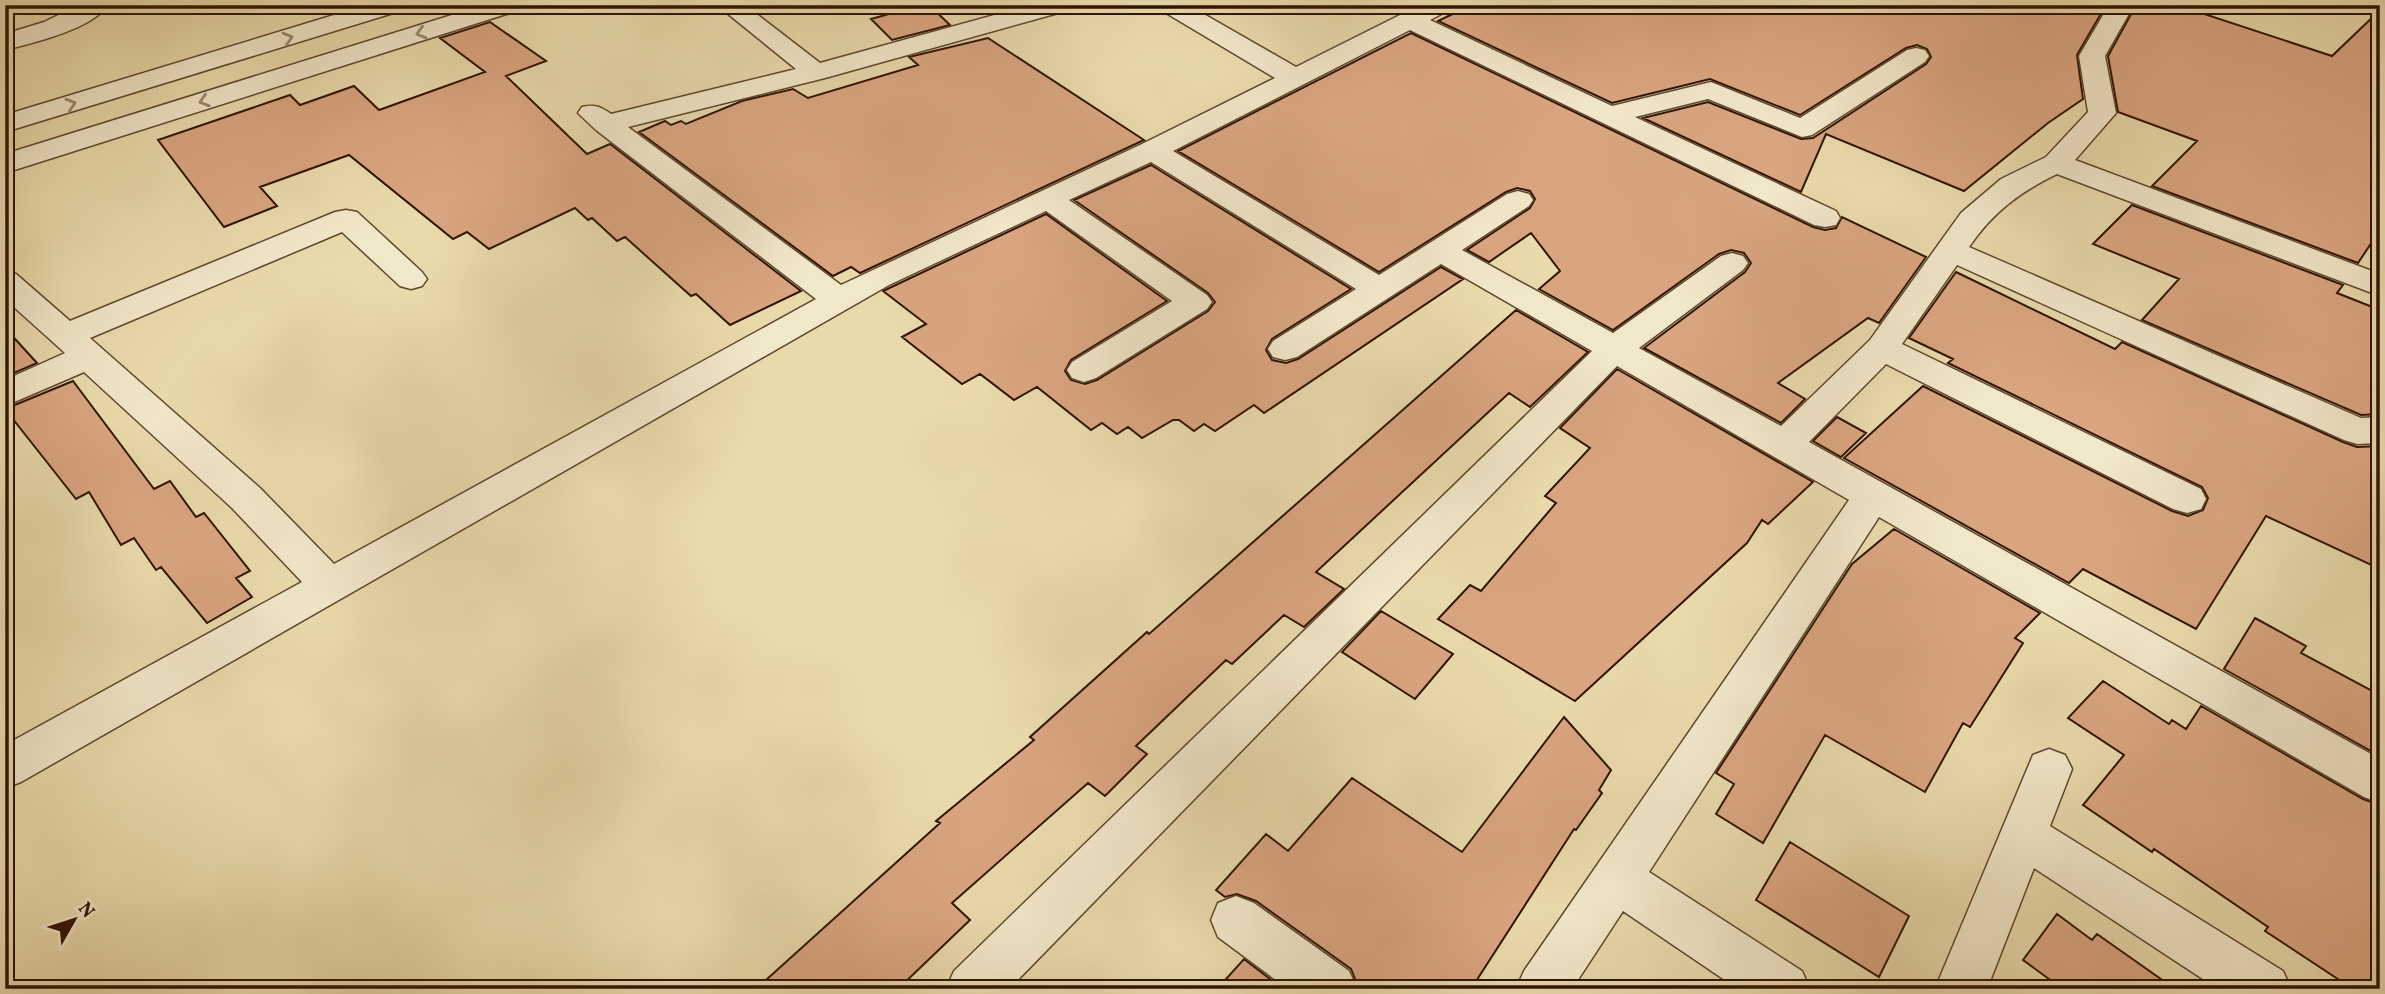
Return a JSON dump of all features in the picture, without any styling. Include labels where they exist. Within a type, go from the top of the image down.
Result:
[{"type":"street","points":[[5,42],[42,31],[86,13],[96,5]]},
{"type":"street","points":[[5,124],[394,5]]},
{"type":"street","points":[[5,164],[510,5]]},
{"type":"street","points":[[729,5],[816,72]]},
{"type":"street","points":[[839,300],[598,118],[816,72],[1060,5]]},
{"type":"street","points":[[1170,5],[1295,78]]},
{"type":"street","points":[[1784,445],[1882,348],[1972,220],[2012,186],[2056,163],[2102,113],[2092,57],[2122,5]]},
{"type":"street","points":[[5,768],[878,278],[1152,150],[1426,13],[1609,115],[1825,218]]},
{"type":"street","points":[[1609,115],[1711,90],[1802,129],[1916,55]]},
{"type":"street","points":[[1152,150],[1379,289]]},
{"type":"street","points":[[2056,163],[2380,286]]},
{"type":"street","points":[[1048,199],[1195,302],[1084,370]]},
{"type":"street","points":[[1285,349],[1518,200]]},
{"type":"street","points":[[5,394],[76,346],[346,219],[411,279]]},
{"type":"street","points":[[1440,250],[2380,783]]},
{"type":"street","points":[[1952,251],[2357,431],[2380,430]]},
{"type":"street","points":[[972,989],[1614,349],[1732,263]]},
{"type":"street","points":[[5,281],[246,498],[329,584]]},
{"type":"street","points":[[1882,348],[2186,499]]},
{"type":"street","points":[[1542,989],[1873,495]]},
{"type":"street","points":[[1961,989],[2049,769]]},
{"type":"street","points":[[2023,835],[2265,989]]},
{"type":"street","points":[[1616,878],[1784,989]]},
{"type":"street","points":[[1236,920],[1331,989]]},
{"type":"building","points":[[929,5],[950,25],[892,40],[871,19]]},
{"type":"building","points":[[1471,5],[2106,5],[2077,55],[2083,99],[2048,123],[1964,191],[1826,134],[1801,192],[1643,118],[1708,102],[1801,139],[1813,138],[1926,64],[1931,57],[1927,49],[1917,45],[1906,48],[1800,115],[1710,79],[1612,103],[1438,21]]},
{"type":"building","points":[[2136,5],[2177,5],[2332,56],[2380,10],[2380,230],[2358,263],[2152,186],[2197,141],[2118,112],[2108,56]]},
{"type":"building","points":[[490,22],[546,61],[506,76],[587,154],[610,144],[801,291],[730,325],[696,294],[691,296],[625,237],[617,241],[592,218],[588,220],[575,208],[489,249],[467,232],[453,239],[349,155],[260,187],[277,206],[224,227],[158,140],[290,95],[300,105],[354,86],[379,110],[485,72],[440,38]]},
{"type":"building","points":[[1411,33],[1813,227],[1825,230],[1836,228],[1842,217],[1926,257],[1879,323],[1868,318],[1778,383],[1805,399],[1781,423],[1644,348],[1745,272],[1751,263],[1744,253],[1731,250],[1719,254],[1613,330],[1539,289],[1560,271],[1531,233],[1489,262],[1467,250],[1530,208],[1535,199],[1530,191],[1517,188],[1506,192],[1379,272],[1178,151]]},
{"type":"building","points":[[988,38],[1144,140],[860,273],[851,267],[833,276],[639,132],[665,121],[671,125],[681,121],[686,124],[742,101],[793,89],[808,98],[918,65],[909,57]]},
{"type":"building","points":[[1151,165],[1351,289],[1272,339],[1266,350],[1272,360],[1286,363],[1298,359],[1441,267],[1463,279],[1264,413],[1254,405],[1215,431],[1204,424],[1194,431],[1179,420],[1173,420],[1142,438],[1128,427],[1117,434],[1102,423],[1091,430],[1037,387],[1014,400],[980,374],[962,384],[902,337],[926,324],[883,291],[1046,214],[1167,301],[1071,360],[1065,371],[1071,380],[1085,384],[1097,380],[1208,311],[1215,302],[1208,293],[1074,200]]},
{"type":"building","points":[[2132,205],[2343,285],[2337,293],[2380,310],[2380,414],[2361,415],[2142,320],[2179,279],[2093,244]]},
{"type":"building","points":[[1956,272],[2115,349],[2122,342],[2343,442],[2357,447],[2380,446],[2380,569],[2266,516],[2196,629],[2083,569],[2069,583],[1844,458],[1923,386],[2172,511],[2188,516],[2203,510],[2208,498],[2202,487],[1948,363],[1953,359],[1909,338]]},
{"type":"building","points":[[1516,310],[1588,352],[1530,407],[1509,393],[1316,572],[1344,589],[1304,627],[1284,615],[1232,664],[1226,660],[1136,746],[1147,754],[1105,796],[1088,783],[952,903],[970,920],[898,989],[756,989],[940,823],[936,821],[1034,740],[1030,737],[1147,632],[1149,634]]},
{"type":"building","points":[[5,328],[37,363],[5,377]]},
{"type":"building","points":[[1617,369],[1813,482],[1768,524],[1762,520],[1747,543],[1575,701],[1438,619],[1470,585],[1481,591],[1556,503],[1545,496],[1590,448],[1560,428]]},
{"type":"building","points":[[73,381],[154,489],[170,481],[196,517],[204,513],[250,571],[236,578],[252,597],[207,623],[161,567],[156,570],[134,538],[121,545],[89,492],[76,499],[5,409]]},
{"type":"building","points":[[1837,417],[1866,433],[1841,457],[1813,441]]},
{"type":"building","points":[[1894,529],[2040,613],[2015,638],[2023,643],[1970,727],[1963,723],[1925,792],[1825,735],[1763,843],[1716,814],[1734,784],[1716,773],[1852,564]]},
{"type":"building","points":[[1381,611],[1453,654],[1415,699],[1342,652]]},
{"type":"building","points":[[2255,618],[2306,646],[2301,653],[2380,695],[2380,756],[2224,669]]},
{"type":"building","points":[[2103,681],[2169,724],[2172,720],[2186,729],[2201,706],[2363,799],[2380,805],[2380,989],[2353,989],[2265,931],[2268,927],[2154,849],[2152,852],[2083,805],[2124,755],[2068,718]]},
{"type":"building","points":[[1564,717],[1611,770],[1599,790],[1602,793],[1576,830],[1574,829],[1471,989],[1359,989],[1351,969],[1256,901],[1237,894],[1225,897],[1216,890],[1266,834],[1288,851],[1352,778],[1462,852]]},
{"type":"building","points":[[1790,842],[1909,916],[1879,977],[1756,900]]},
{"type":"building","points":[[2057,914],[2092,940],[2097,934],[2175,989],[2054,989],[2057,985],[2023,960]]},
{"type":"building","points":[[1244,959],[1283,989],[1217,989]]}]
